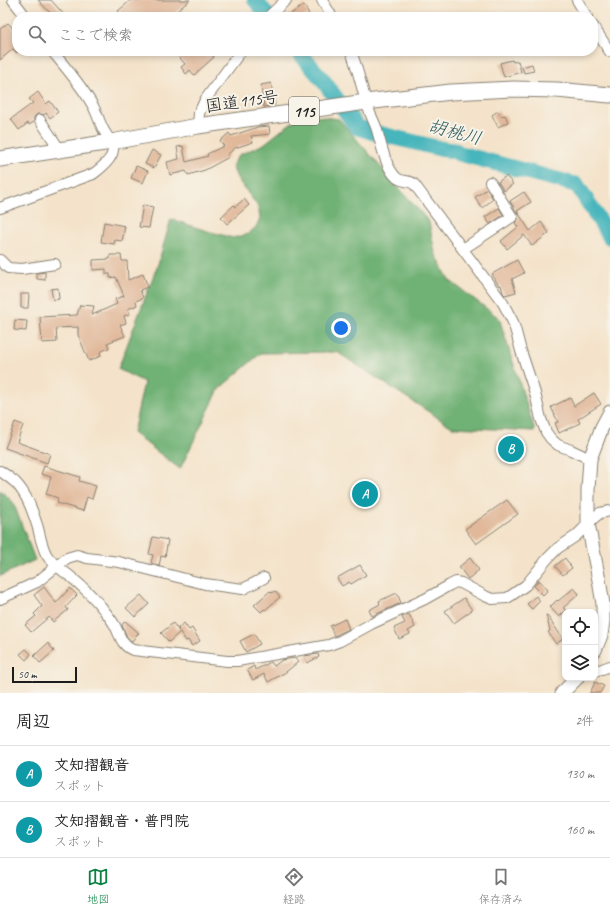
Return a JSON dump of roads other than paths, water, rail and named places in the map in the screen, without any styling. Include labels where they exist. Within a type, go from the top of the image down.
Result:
[{"type":"highway","name":"国道115号","points":[[0,159],[110,142],[198,126],[366,102],[451,92],[513,89],[557,90],[610,95]]},
{"type":"main road","points":[[597,645],[607,622],[588,524],[588,490],[590,459],[602,427],[610,412]]},
{"type":"street","points":[[13,0],[22,12]]},
{"type":"street","points":[[273,12],[286,0]]},
{"type":"street","points":[[322,0],[329,12]]},
{"type":"street","points":[[577,0],[585,12]]},
{"type":"street","points":[[598,34],[610,52]]},
{"type":"street","points":[[0,208],[93,174],[105,165],[111,155],[113,149],[94,108],[84,91],[56,56]]},
{"type":"street","points":[[198,126],[199,113],[205,100],[238,56]]},
{"type":"street","points":[[353,56],[366,102],[391,171],[398,179],[410,181],[414,184],[503,304],[513,322],[546,432],[558,446],[590,459]]},
{"type":"street","points":[[40,120],[60,150]]},
{"type":"street","points":[[463,249],[512,218],[490,182]]},
{"type":"street","points":[[0,260],[8,268],[22,269],[55,264]]},
{"type":"street","points":[[0,471],[14,481],[22,490],[33,513],[46,555],[56,566],[93,596],[114,624],[121,640],[130,649],[150,653],[227,661],[237,661],[329,645],[425,599],[456,582],[461,583],[492,599],[507,598],[526,585],[558,548],[576,536],[600,513],[610,511]]},
{"type":"street","points":[[0,599],[37,582],[67,558],[77,555],[119,562],[205,584],[243,589],[264,578]]},
{"type":"street","points":[[598,670],[610,666]]},
{"type":"waterway","name":"胡桃川","points":[[255,0],[265,12]]},
{"type":"waterway","name":"胡桃川","points":[[302,56],[322,79],[357,127],[376,133],[456,151],[458,153],[577,185],[610,237]]},
{"type":"place","name":"文知摺観音・普門院","points":[[511,449]]},
{"type":"place","name":"文知摺観音","points":[[365,494]]}]
